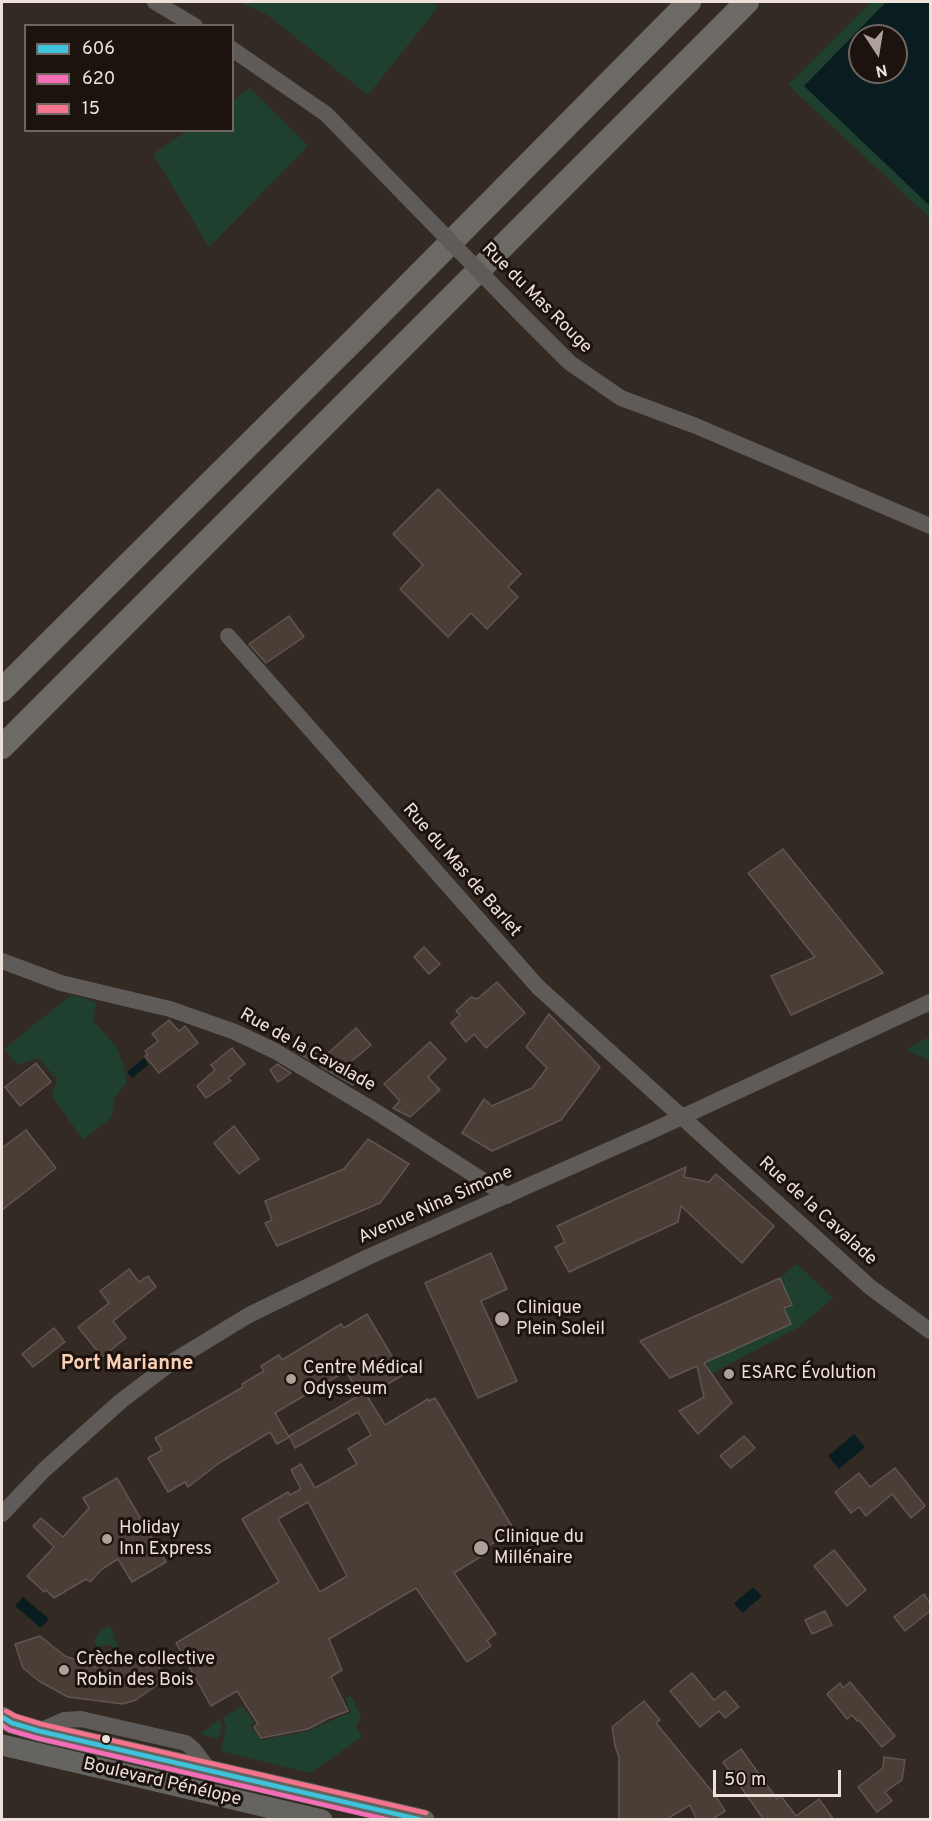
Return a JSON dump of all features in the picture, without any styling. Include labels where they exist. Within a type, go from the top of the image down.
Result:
[{"type":"highway","points":[[2,690],[689,2]]},
{"type":"highway","points":[[2,747],[747,2]]},
{"type":"main road","name":"Boulevard Pénélope","points":[[2,1717],[12,1723],[39,1731],[424,1820]]},
{"type":"main road","name":"Boulevard Pénélope","points":[[2,1745],[322,1820]]},
{"type":"street","points":[[155,2],[192,24]]},
{"type":"street","name":"Rue du Mas Rouge","points":[[234,50],[326,114],[570,363],[621,398],[696,426],[930,526]]},
{"type":"street","name":"Rue du Mas de Barlet","points":[[228,636],[538,987],[681,1116]]},
{"type":"street","name":"Rue de la Cavalade","points":[[2,961],[61,982],[170,1009],[235,1032],[275,1051],[378,1113],[507,1196]]},
{"type":"street","name":"Avenue Nina Simone","points":[[2,1514],[44,1470],[95,1423],[175,1360],[249,1315],[307,1285],[930,1002]]},
{"type":"street","name":"Rue de la Cavalade","points":[[681,1116],[870,1287],[930,1331]]},
{"type":"green space","points":[[239,2],[432,2],[439,6],[368,95],[266,14]]},
{"type":"green space","points":[[871,2],[930,2],[930,218],[788,85],[848,25],[848,84],[908,84],[908,24],[849,24]]},
{"type":"green space","points":[[250,88],[308,146],[209,247],[153,154],[186,132],[234,132],[234,99]]},
{"type":"green space","points":[[71,995],[96,1002],[93,1021],[116,1046],[124,1066],[127,1082],[114,1099],[112,1117],[83,1140],[52,1096],[57,1079],[38,1058],[18,1065],[4,1049]]},
{"type":"green space","points":[[930,1037],[930,1061],[907,1050],[920,1041]]},
{"type":"green space","points":[[797,1264],[833,1298],[799,1327],[711,1374],[707,1362],[791,1324],[784,1308],[792,1304],[780,1278]]},
{"type":"green space","points":[[108,1626],[114,1631],[113,1636],[119,1647],[116,1650],[109,1644],[96,1646],[94,1641],[99,1631]]},
{"type":"green space","points":[[351,1696],[361,1717],[356,1727],[362,1737],[310,1773],[221,1751],[226,1727],[222,1718],[242,1706],[254,1722],[250,1725],[261,1740],[308,1731],[351,1712],[345,1699]]},
{"type":"green space","points":[[219,1720],[222,1726],[219,1739],[200,1734]]},
{"type":"water","points":[[886,2],[930,2],[930,206],[804,86],[848,41],[848,84],[908,84],[908,24],[865,24]]},
{"type":"water","points":[[144,1058],[148,1065],[132,1078],[127,1072]]},
{"type":"water","points":[[854,1434],[865,1447],[839,1469],[828,1456]]},
{"type":"water","points":[[753,1587],[762,1596],[742,1613],[734,1603]]},
{"type":"water","points":[[23,1597],[49,1619],[41,1628],[15,1606]]},
{"type":"building","points":[[438,489],[521,574],[508,587],[518,597],[487,629],[471,613],[448,637],[400,589],[423,565],[393,534]]},
{"type":"building","points":[[289,616],[304,637],[266,663],[249,644]]},
{"type":"building","points":[[783,849],[883,973],[791,1015],[771,976],[815,957],[748,873]]},
{"type":"building","points":[[424,947],[440,964],[429,974],[414,957]]},
{"type":"building","points":[[497,982],[525,1013],[486,1048],[474,1034],[466,1042],[451,1023],[460,1015],[456,1011],[471,997],[477,999]]},
{"type":"building","points":[[549,1014],[600,1067],[561,1120],[492,1151],[462,1133],[484,1099],[492,1106],[532,1088],[547,1068],[526,1047]]},
{"type":"building","points":[[169,1020],[179,1031],[185,1026],[198,1043],[159,1073],[145,1056],[148,1055],[145,1051],[158,1041],[152,1034]]},
{"type":"building","points":[[356,1028],[371,1045],[346,1066],[359,1074],[353,1085],[320,1066],[326,1055]]},
{"type":"building","points":[[294,1041],[317,1054],[310,1060],[290,1048]]},
{"type":"building","points":[[430,1042],[446,1059],[428,1077],[440,1090],[410,1117],[393,1108],[400,1101],[384,1084]]},
{"type":"building","points":[[232,1048],[245,1064],[228,1078],[231,1081],[206,1098],[197,1086],[215,1070],[211,1065]]},
{"type":"building","points":[[36,1063],[51,1082],[20,1106],[5,1087]]},
{"type":"building","points":[[277,1064],[291,1073],[278,1082],[270,1070]]},
{"type":"building","points":[[234,1126],[259,1159],[239,1174],[214,1143]]},
{"type":"building","points":[[26,1130],[56,1168],[2,1210],[2,1148]]},
{"type":"building","points":[[368,1139],[409,1164],[380,1203],[277,1246],[265,1223],[272,1220],[265,1201],[344,1169]]},
{"type":"building","points":[[686,1167],[684,1177],[709,1182],[716,1174],[774,1226],[742,1263],[681,1206],[678,1222],[569,1272],[555,1247],[565,1242],[557,1226]]},
{"type":"building","points":[[491,1253],[507,1289],[481,1301],[517,1381],[478,1398],[425,1283]]},
{"type":"building","points":[[129,1269],[139,1282],[148,1276],[156,1287],[113,1321],[126,1338],[102,1357],[78,1327],[109,1303],[100,1291]]},
{"type":"building","points":[[780,1278],[792,1305],[784,1308],[791,1324],[704,1363],[732,1403],[698,1434],[679,1411],[704,1397],[697,1366],[670,1378],[640,1341]]},
{"type":"building","name":"Clinique du Millénaire","points":[[367,1314],[403,1375],[367,1396],[385,1425],[428,1399],[429,1401],[435,1398],[513,1528],[505,1533],[507,1535],[479,1551],[482,1556],[454,1573],[496,1634],[487,1640],[491,1646],[467,1662],[416,1588],[329,1639],[342,1670],[331,1677],[348,1711],[308,1729],[261,1738],[254,1727],[258,1724],[237,1691],[211,1706],[176,1643],[279,1582],[242,1519],[288,1492],[290,1495],[301,1489],[291,1470],[301,1464],[315,1488],[357,1464],[348,1449],[371,1435],[358,1412],[295,1448],[289,1436],[360,1395],[346,1371],[275,1413],[289,1437],[277,1444],[270,1432],[219,1463],[188,1487],[185,1482],[168,1492],[148,1458],[162,1450],[155,1438],[243,1387],[242,1384],[264,1371],[261,1366],[279,1355],[282,1360],[341,1324],[344,1328]],"holes":[[[308,1502],[347,1576],[320,1592],[278,1519]]]},
{"type":"building","points":[[54,1328],[65,1342],[33,1367],[22,1354]]},
{"type":"building","points":[[744,1436],[755,1448],[731,1468],[720,1456]]},
{"type":"building","points":[[895,1468],[925,1506],[911,1518],[892,1494],[866,1516],[859,1507],[851,1513],[835,1492],[859,1473],[870,1487]]},
{"type":"building","name":"Holiday Inn Express","points":[[117,1478],[166,1562],[132,1582],[118,1559],[102,1569],[90,1582],[86,1579],[54,1598],[27,1576],[54,1547],[33,1526],[41,1518],[63,1537],[89,1508],[83,1498]]},
{"type":"building","points":[[834,1550],[866,1590],[847,1606],[814,1566]]},
{"type":"building","points":[[924,1594],[930,1603],[930,1611],[905,1631],[894,1617]]},
{"type":"building","points":[[825,1611],[832,1625],[812,1634],[805,1620]]},
{"type":"building","points":[[40,1636],[65,1656],[95,1667],[108,1659],[117,1665],[137,1659],[149,1652],[165,1676],[160,1680],[161,1682],[136,1700],[123,1704],[68,1697],[39,1681],[23,1668],[15,1644]]},
{"type":"building","points":[[692,1673],[714,1700],[725,1691],[739,1707],[725,1718],[719,1711],[700,1727],[670,1691]]},
{"type":"building","points":[[850,1682],[895,1736],[882,1747],[859,1720],[857,1721],[852,1715],[847,1719],[827,1694],[840,1683],[843,1688]]},
{"type":"building","points":[[644,1701],[660,1720],[656,1723],[714,1794],[725,1811],[711,1820],[697,1820],[690,1805],[665,1820],[619,1820],[619,1757],[612,1727]]},
{"type":"building","points":[[741,1749],[777,1799],[781,1796],[796,1816],[819,1799],[834,1820],[764,1820],[723,1762]]},
{"type":"building","points":[[884,1757],[905,1760],[902,1780],[885,1792],[892,1801],[877,1812],[858,1787],[883,1768]]},
{"type":"transit line","name":"15","points":[[6,1711],[41,1724],[426,1813]]},
{"type":"transit line","name":"606","points":[[2,1717],[12,1723],[39,1731],[422,1820]]},
{"type":"transit line","name":"620","points":[[2,1725],[9,1730],[37,1738],[389,1820]]},
{"type":"place","name":"Clinique Plein Soleil","points":[[502,1319]]},
{"type":"place","name":"ESARC Évolution","points":[[729,1374]]},
{"type":"place","name":"Centre Médical Odysseum","points":[[291,1379]]},
{"type":"place","name":"Holiday Inn Express","points":[[107,1539]]},
{"type":"place","name":"Clinique du Millénaire","points":[[481,1548]]},
{"type":"place","name":"Crèche collective Robin des Bois","points":[[64,1670]]},
{"type":"district","name":"Port Marianne","points":[[127,1365]]}]
